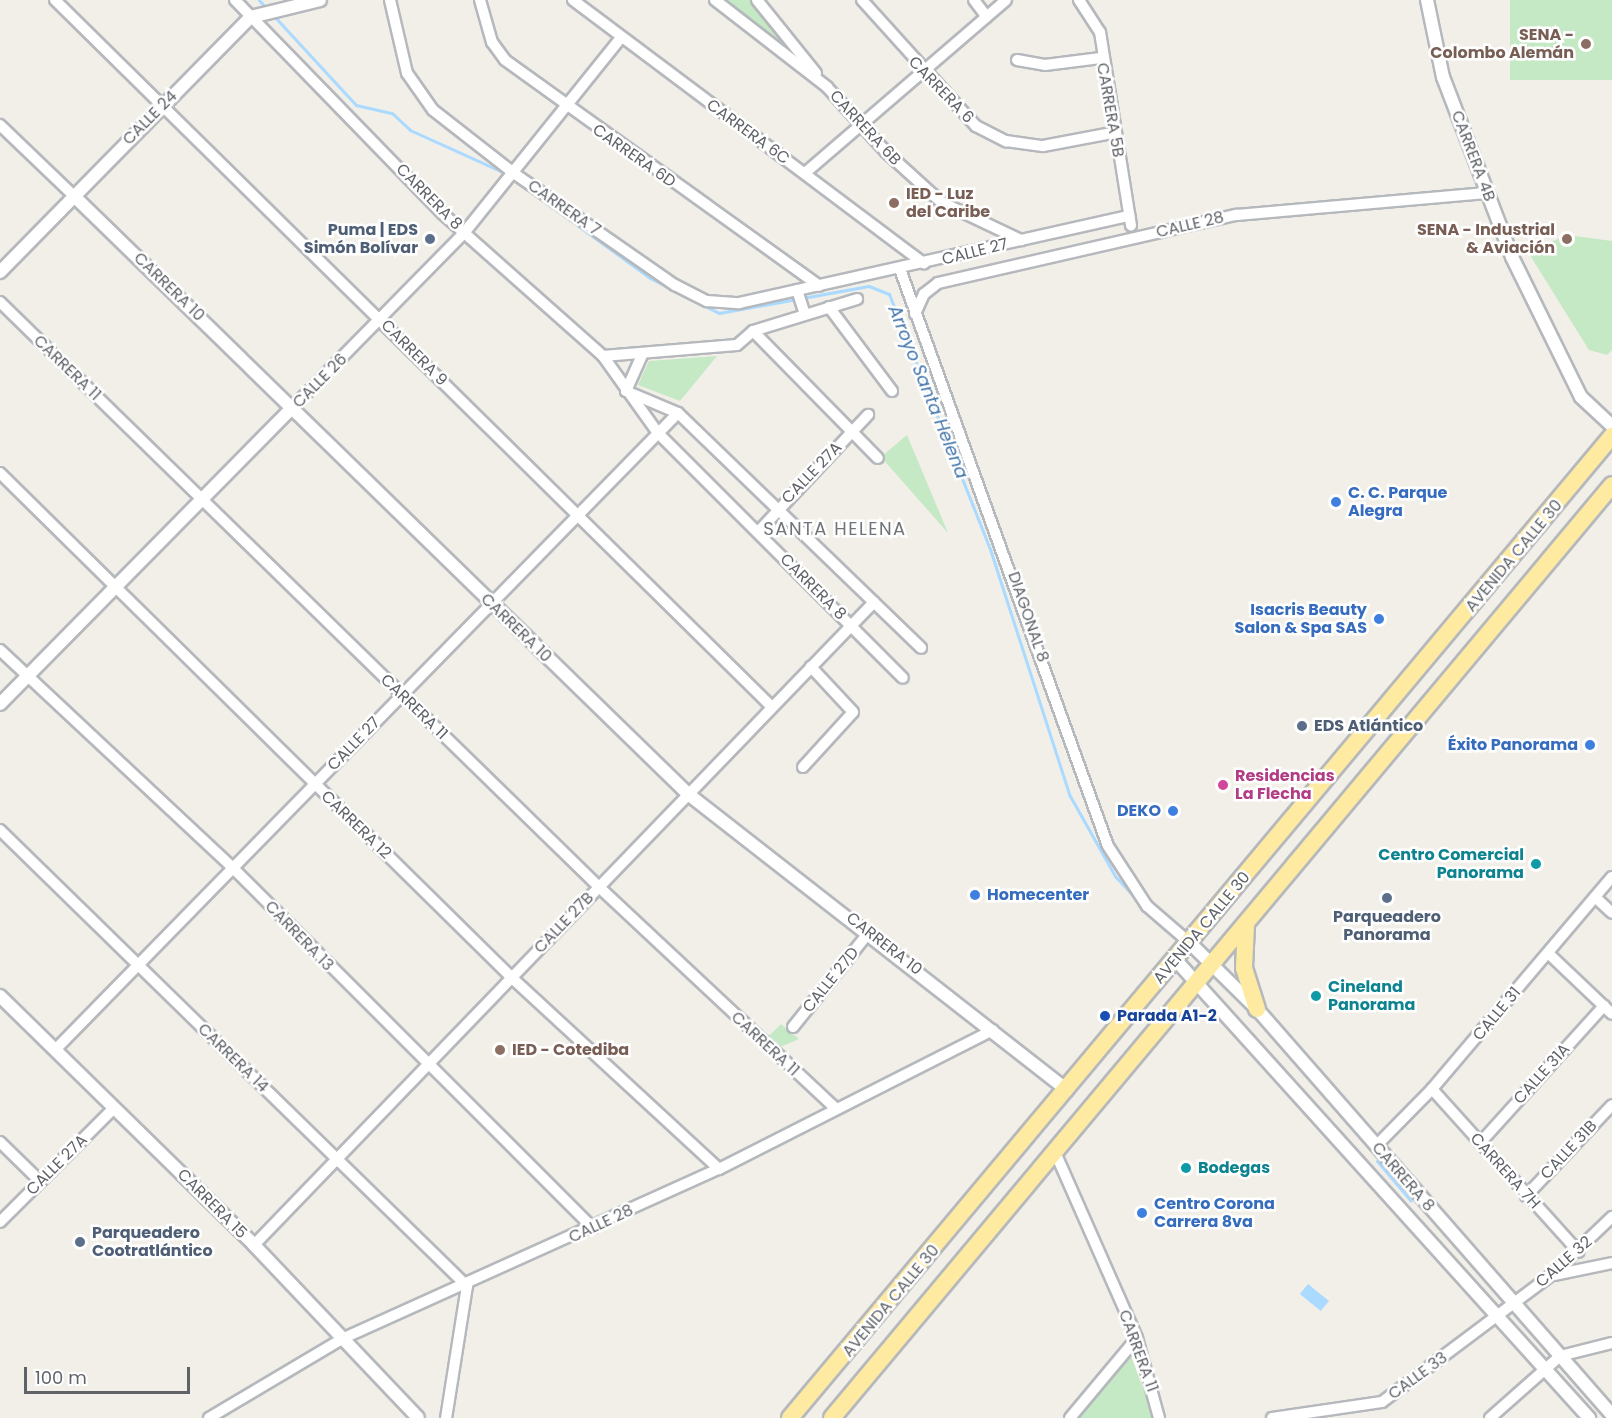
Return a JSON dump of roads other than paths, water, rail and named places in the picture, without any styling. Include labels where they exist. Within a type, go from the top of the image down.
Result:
[{"type":"highway","name":"AVENIDA CALLE 30","points":[[790,1418],[1067,1090],[1174,958],[1190,943],[1612,436]]},
{"type":"highway","name":"AVENIDA CALLE 30","points":[[832,1418],[1612,485]]},
{"type":"highway","points":[[1246,924],[1244,968],[1257,1009]]},
{"type":"street","name":"CARRERA 9","points":[[54,0],[163,104],[772,707]]},
{"type":"street","name":"CARRERA 8","points":[[235,0],[464,233],[603,356],[658,433],[903,678]]},
{"type":"street","points":[[251,17],[320,0]]},
{"type":"street","name":"CARRERA 7","points":[[390,0],[406,73],[417,94],[515,174],[675,285],[707,301],[739,303],[798,293],[819,286]]},
{"type":"street","name":"CARRERA 6D","points":[[480,0],[492,42],[505,60],[567,109],[819,286]]},
{"type":"street","name":"CARRERA 6C","points":[[573,0],[619,40],[805,173],[924,264]]},
{"type":"street","name":"CARRERA 6B","points":[[715,0],[827,87],[861,124],[941,202],[1022,246]]},
{"type":"street","points":[[757,0],[827,87]]},
{"type":"street","name":"CARRERA 6","points":[[862,0],[923,73],[976,126],[1006,141],[1043,146],[1112,133]]},
{"type":"street","points":[[974,0],[987,17]]},
{"type":"street","points":[[805,173],[1006,0]]},
{"type":"street","name":"CARRERA 5B","points":[[1079,0],[1100,32],[1101,58],[1112,133],[1130,221]]},
{"type":"street","name":"CARRERA 4B","points":[[1427,0],[1443,77],[1487,193],[1581,397],[1612,426]]},
{"type":"street","name":"CALLE 24","points":[[0,272],[251,17]]},
{"type":"street","name":"CALLE 26","points":[[0,704],[115,585],[381,320],[464,233],[515,174],[619,40]]},
{"type":"street","points":[[1017,60],[1045,65],[1101,58]]},
{"type":"street","name":"CARRERA 10","points":[[0,125],[294,406],[491,604],[688,794],[869,932],[1067,1090]]},
{"type":"street","name":"CALLE 28","points":[[915,314],[924,294],[938,283],[1236,214],[1487,193]]},
{"type":"street","name":"CALLE 27","points":[[819,286],[1022,246],[1130,221]]},
{"type":"street","name":"DIAGONAL 8","points":[[900,269],[1108,846],[1147,906],[1190,943]]},
{"type":"street","points":[[798,293],[804,310]]},
{"type":"street","points":[[603,356],[642,356],[737,345],[753,331],[804,310],[829,307],[857,299]]},
{"type":"street","name":"CARRERA 11","points":[[0,302],[599,887],[834,1107]]},
{"type":"street","points":[[829,307],[892,391]]},
{"type":"street","points":[[753,331],[878,458]]},
{"type":"street","points":[[626,391],[642,356]]},
{"type":"street","name":"CARRERA 8","points":[[626,391],[678,413],[780,506],[921,648]]},
{"type":"street","name":"CALLE 27","points":[[55,1050],[678,413]]},
{"type":"street","name":"CALLE 27A","points":[[758,532],[780,506],[868,416]]},
{"type":"street","name":"CARRERA 12","points":[[0,473],[511,977],[719,1169]]},
{"type":"street","name":"CALLE 27B","points":[[254,1245],[874,602]]},
{"type":"street","name":"CARRERA 13","points":[[0,650],[233,868],[426,1066],[593,1228]]},
{"type":"street","points":[[803,767],[852,716],[852,709],[811,667]]},
{"type":"street","name":"CARRERA 14","points":[[0,830],[467,1286]]},
{"type":"street","name":"CALLE 31","points":[[1376,1146],[1432,1089],[1612,877]]},
{"type":"street","points":[[1595,897],[1612,912]]},
{"type":"street","name":"CALLE 27D","points":[[793,1028],[869,932]]},
{"type":"street","name":"CARRERA 8","points":[[1190,943],[1257,1009],[1612,1415]]},
{"type":"street","points":[[1548,953],[1608,1010]]},
{"type":"street","name":"CARRERA 8","points":[[1174,958],[1500,1315],[1589,1418]]},
{"type":"street","name":"CARRERA 15","points":[[0,996],[254,1245],[418,1418]]},
{"type":"street","name":"CALLE 31A","points":[[1480,1143],[1608,1010]]},
{"type":"street","name":"CALLE 28","points":[[209,1418],[344,1338],[467,1286],[719,1169],[834,1107],[993,1030]]},
{"type":"street","name":"CARRERA 7H","points":[[1432,1089],[1526,1196],[1579,1252]]},
{"type":"street","name":"CALLE 31B","points":[[1526,1196],[1612,1104]]},
{"type":"street","name":"CALLE 27A","points":[[0,1221],[114,1108]]},
{"type":"street","points":[[0,1142],[40,1181]]},
{"type":"street","name":"CARRERA 11","points":[[1055,1152],[1137,1338],[1159,1418]]},
{"type":"street","name":"CALLE 32","points":[[1514,1304],[1579,1252],[1612,1217]]},
{"type":"street","points":[[1551,1276],[1612,1263]]},
{"type":"street","points":[[446,1418],[467,1286]]},
{"type":"street","name":"CALLE 33","points":[[1272,1418],[1382,1402],[1514,1304]]},
{"type":"street","points":[[1071,1418],[1137,1338]]},
{"type":"street","points":[[1490,1418],[1560,1356],[1612,1343]]},
{"type":"water","points":[[1308,1284],[1329,1301],[1321,1311],[1300,1294]]},
{"type":"waterway","name":"Arroyo Santa Helena","points":[[259,0],[266,8]]},
{"type":"waterway","name":"Arroyo Santa Helena","points":[[273,15],[356,105],[392,113],[410,130],[507,174]]},
{"type":"waterway","name":"Arroyo Santa Helena","points":[[512,178],[650,278],[719,313],[869,286],[889,294],[990,549],[1070,796],[1115,876],[1165,930]]},
{"type":"waterway","points":[[1377,1161],[1411,1201]]},
{"type":"place","name":"SENA - Colombo Alemán","points":[[1586,44]]},
{"type":"place","name":"IED - Luz del Caribe","points":[[894,203]]},
{"type":"place","name":"Puma | EDS Simón Bolívar","points":[[430,239]]},
{"type":"place","name":"SENA - Industrial & Aviación","points":[[1567,239]]},
{"type":"place","name":"C. C. Parque Alegra","points":[[1336,502]]},
{"type":"place","name":"Isacris Beauty Salon & Spa SAS","points":[[1379,619]]},
{"type":"place","name":"EDS Atlántico","points":[[1302,726]]},
{"type":"place","name":"Éxito Panorama","points":[[1590,745]]},
{"type":"place","name":"Residencias La Flecha","points":[[1223,785]]},
{"type":"place","name":"DEKO","points":[[1173,811]]},
{"type":"place","name":"Centro Comercial Panorama","points":[[1536,864]]},
{"type":"place","name":"Homecenter","points":[[975,895]]},
{"type":"place","name":"Parqueadero Panorama","points":[[1387,898]]},
{"type":"place","name":"Cineland Panorama","points":[[1316,996]]},
{"type":"place","name":"Parada A1-2","points":[[1105,1016]]},
{"type":"place","name":"IED - Cotediba","points":[[500,1050]]},
{"type":"place","name":"Bodegas","points":[[1186,1168]]},
{"type":"place","name":"Centro Corona Carrera 8va","points":[[1142,1213]]},
{"type":"place","name":"Parqueadero Cootratlántico","points":[[80,1242]]},
{"type":"district","name":"SANTA HELENA","points":[[835,529]]}]
